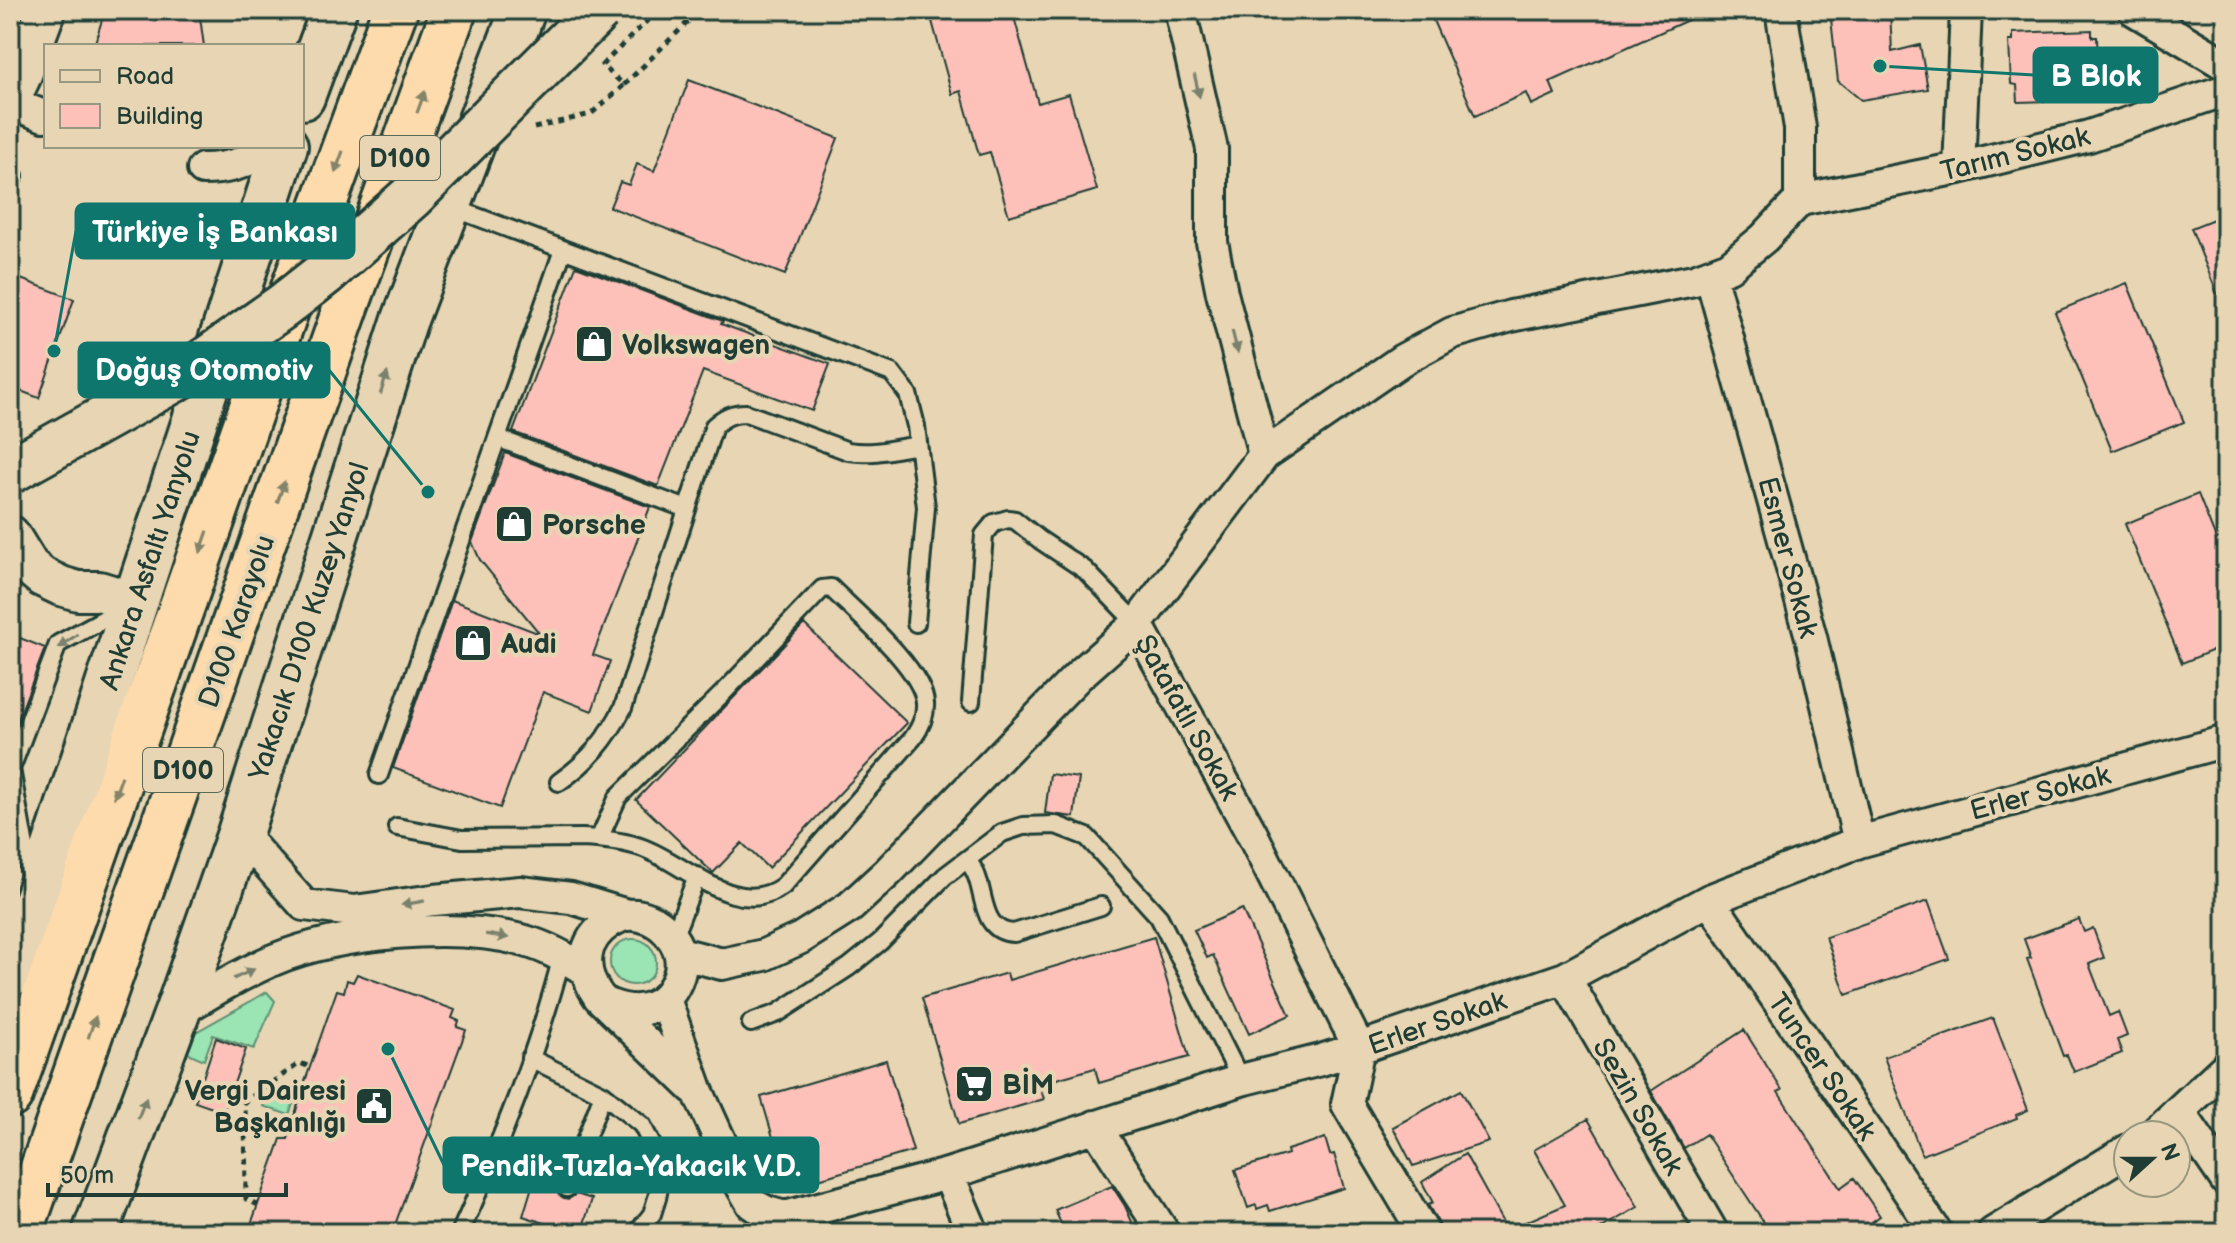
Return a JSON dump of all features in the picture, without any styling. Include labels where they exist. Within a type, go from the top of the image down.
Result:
[{"type":"highway","name":"D100 Karayolu","points":[[10,1095],[314,231],[395,10]]},
{"type":"highway","name":"D100 Karayolu","points":[[20,1233],[454,10]]},
{"type":"main road","points":[[304,92],[334,10]]},
{"type":"main road","name":"Yakacık D100 Kuzey Yanyol","points":[[95,1233],[240,833],[404,322],[523,10]]},
{"type":"main road","points":[[10,471],[195,368],[325,273],[412,196],[599,10]]},
{"type":"main road","name":"Ankara Asfaltı Yanyolu","points":[[13,962],[35,904],[284,148]]},
{"type":"street","points":[[10,46],[25,10]]},
{"type":"street","points":[[44,116],[10,101],[46,10]]},
{"type":"street","points":[[1180,10],[1212,149],[1212,242],[1264,455]]},
{"type":"street","points":[[1781,10],[1800,128],[1800,200]]},
{"type":"street","points":[[1959,168],[1966,10]]},
{"type":"street","points":[[2134,10],[2226,65]]},
{"type":"street","name":"Tarım Sokak","points":[[1800,200],[1959,168],[2089,136],[2226,90]]},
{"type":"street","points":[[203,169],[246,161],[266,148]]},
{"type":"street","name":"Şatafatlı Sokak","points":[[1359,1048],[1252,834],[1137,624],[1264,455],[1402,360],[1452,333],[1511,316],[1694,280],[1729,267],[1764,238],[1800,200]]},
{"type":"street","name":"Esmer Sokak","points":[[1710,274],[1811,637],[1859,842]]},
{"type":"street","points":[[10,535],[29,566],[42,577],[78,591],[99,591],[135,602]]},
{"type":"street","points":[[677,946],[722,964],[764,955],[801,938],[850,907],[888,872],[1078,676],[1137,624]]},
{"type":"street","name":"Erler Sokak","points":[[665,999],[698,1092],[738,1180],[752,1204],[785,1217],[948,1174],[1241,1080],[1359,1048],[1565,978],[1709,900],[1859,842],[2226,741]]},
{"type":"street","points":[[240,833],[304,905],[354,911],[520,892],[571,898],[648,918],[662,926],[677,946],[681,970],[675,986],[665,999],[653,1007],[639,1011],[610,1005]]},
{"type":"street","name":"Tuncer Sokak","points":[[1709,900],[1937,1233]]},
{"type":"street","points":[[574,963],[586,955],[591,941],[601,929],[627,915]]},
{"type":"street","points":[[177,1013],[228,981],[275,960],[343,939],[403,933],[494,934],[527,942],[574,963],[599,997],[698,1092]]},
{"type":"street","name":"Sezin Sokak","points":[[1565,978],[1713,1233]]},
{"type":"street","points":[[1359,1048],[1347,1104],[1424,1233]]},
{"type":"street","points":[[2170,1119],[2226,1067]]},
{"type":"street","points":[[2179,1111],[2226,1180]]},
{"type":"street","points":[[1095,1126],[1164,1233]]},
{"type":"street","points":[[1993,1233],[2112,1160]]},
{"type":"street","points":[[948,1174],[973,1233]]},
{"type":"lane","points":[[449,207],[892,373],[908,394],[916,426],[926,507],[916,623]]},
{"type":"lane","points":[[379,775],[563,250]]},
{"type":"lane","points":[[559,782],[603,742],[623,708],[714,426],[734,413],[746,413],[848,451],[878,453],[918,445]]},
{"type":"lane","points":[[497,438],[687,509]]},
{"type":"lane","points":[[971,702],[984,535],[994,523],[1015,520],[1085,570],[1137,624]]},
{"type":"lane","points":[[397,827],[462,839],[599,839],[640,847],[666,857],[721,890],[757,898],[783,886],[920,728],[924,717],[923,690],[907,664],[831,588],[822,589],[618,797],[599,839]]},
{"type":"lane","points":[[35,904],[11,769],[58,644],[135,602]]},
{"type":"lane","points":[[751,1023],[778,1013],[849,967],[880,942],[945,876],[1002,833],[1023,826],[1056,825],[1087,837],[1159,917],[1241,1080]]},
{"type":"lane","points":[[967,860],[977,876],[989,919],[1000,931],[1014,933],[1101,906]]},
{"type":"lane","points":[[677,946],[697,876]]},
{"type":"lane","points":[[460,1233],[487,1172],[550,1004],[574,963]]},
{"type":"lane","points":[[530,1058],[603,1094],[642,1125],[656,1153],[660,1183],[652,1214],[637,1233]]},
{"type":"lane","points":[[567,1188],[603,1094]]},
{"type":"path","points":[[624,85],[602,65],[658,10]]},
{"type":"path","points":[[532,128],[591,114],[700,10]]},
{"type":"path","points":[[245,1101],[300,1063],[310,1067]]},
{"type":"path","points":[[230,1096],[245,1101]]},
{"type":"path","points":[[245,1101],[246,1199],[258,1205]]},
{"type":"green space","points":[[633,939],[649,946],[656,962],[649,978],[633,985],[617,978],[610,962],[617,946]]},
{"type":"green space","points":[[267,992],[275,1001],[254,1049],[213,1035],[204,1060],[188,1053],[196,1032]]},
{"type":"green space","points":[[270,1084],[297,1093],[289,1115],[263,1106]]},
{"type":"building","points":[[105,10],[199,10],[204,44],[95,44]]},
{"type":"building","points":[[929,10],[1012,10],[1038,103],[1069,94],[1097,190],[1009,216],[990,152],[979,155],[961,91],[952,94]]},
{"type":"building","points":[[1444,10],[1710,10],[1550,82],[1555,94],[1531,105],[1526,93],[1475,116],[1431,16]]},
{"type":"building","points":[[1830,10],[1890,10],[1892,52],[1920,45],[1928,89],[1861,100],[1838,81]]},
{"type":"building","points":[[2092,30],[2092,37],[2097,37],[2098,69],[2093,69],[2094,81],[2087,81],[2088,100],[2018,102],[2017,85],[2011,84],[2009,41],[2013,41],[2013,33]]},
{"type":"building","points":[[689,80],[838,138],[785,275],[610,207],[620,182],[629,185],[637,164],[654,171]]},
{"type":"building","points":[[2226,214],[2226,313],[2225,313],[2191,228]]},
{"type":"building","points":[[576,266],[830,364],[812,411],[703,371],[658,486],[513,432]]},
{"type":"building","points":[[10,275],[74,299],[39,398],[10,387]]},
{"type":"building","points":[[2127,283],[2184,422],[2112,451],[2055,312]]},
{"type":"building","points":[[505,453],[650,507],[593,655],[610,661],[592,711],[543,692],[500,808],[393,768],[452,600],[540,634],[480,560],[472,542]]},
{"type":"building","points":[[2198,494],[2226,564],[2226,645],[2182,663],[2125,524]]},
{"type":"building","points":[[804,624],[907,723],[768,868],[742,843],[713,873],[636,800]]},
{"type":"building","points":[[10,634],[45,648],[15,727],[10,725]]},
{"type":"building","points":[[1050,774],[1079,778],[1074,817],[1045,813]]},
{"type":"building","points":[[1928,901],[1949,959],[1846,995],[1826,937]]},
{"type":"building","points":[[1242,909],[1290,1015],[1249,1034],[1213,955],[1207,958],[1194,930]]},
{"type":"building","points":[[2079,919],[2084,932],[2093,928],[2104,958],[2089,964],[2109,1016],[2118,1012],[2127,1036],[2117,1040],[2122,1053],[2074,1072],[2067,1055],[2063,1056],[2027,959],[2031,958],[2024,939]]},
{"type":"building","points":[[1154,937],[1189,1057],[1099,1083],[1095,1068],[1039,1084],[1044,1099],[959,1124],[922,998],[1007,973],[1009,980]]},
{"type":"building","points":[[357,974],[455,1010],[452,1018],[459,1021],[457,1027],[466,1030],[392,1233],[248,1233],[281,1139],[288,1139],[337,990],[344,992],[347,980],[353,982]]},
{"type":"building","points":[[1993,1018],[2028,1110],[2016,1115],[2017,1118],[1922,1155],[1884,1057]]},
{"type":"building","points":[[1744,1030],[1782,1090],[1778,1092],[1840,1188],[1854,1178],[1880,1216],[1856,1233],[1771,1233],[1706,1134],[1684,1148],[1651,1091]]},
{"type":"building","points":[[216,1038],[246,1049],[224,1112],[195,1102]]},
{"type":"building","points":[[886,1060],[913,1151],[788,1188],[761,1097]]},
{"type":"building","points":[[1461,1090],[1489,1142],[1413,1166],[1393,1127]]},
{"type":"building","points":[[1588,1119],[1638,1207],[1593,1233],[1442,1233],[1428,1205],[1433,1203],[1422,1182],[1465,1154],[1507,1230],[1565,1205],[1534,1150]]},
{"type":"building","points":[[1325,1138],[1330,1155],[1334,1154],[1344,1188],[1270,1211],[1268,1205],[1248,1208],[1235,1170],[1288,1154],[1287,1150]]},
{"type":"building","points":[[534,1180],[556,1187],[558,1194],[564,1198],[569,1199],[576,1194],[592,1199],[581,1233],[523,1216]]},
{"type":"building","points":[[1112,1186],[1137,1233],[1065,1233],[1055,1210]]},
{"type":"place","name":"B Blok","points":[[1880,66]]},
{"type":"place","name":"Volkswagen","points":[[594,344]]},
{"type":"place","name":"Türkiye İş Bankası","points":[[54,351]]},
{"type":"place","name":"Doğuş Otomotiv","points":[[428,492]]},
{"type":"place","name":"Porsche","points":[[514,524]]},
{"type":"place","name":"Audi","points":[[473,643]]},
{"type":"place","name":"Pendik-Tuzla-Yakacık V.D.","points":[[388,1049]]},
{"type":"place","name":"BİM","points":[[974,1084]]},
{"type":"place","name":"Vergi Dairesi Başkanlığı","points":[[374,1106]]}]
